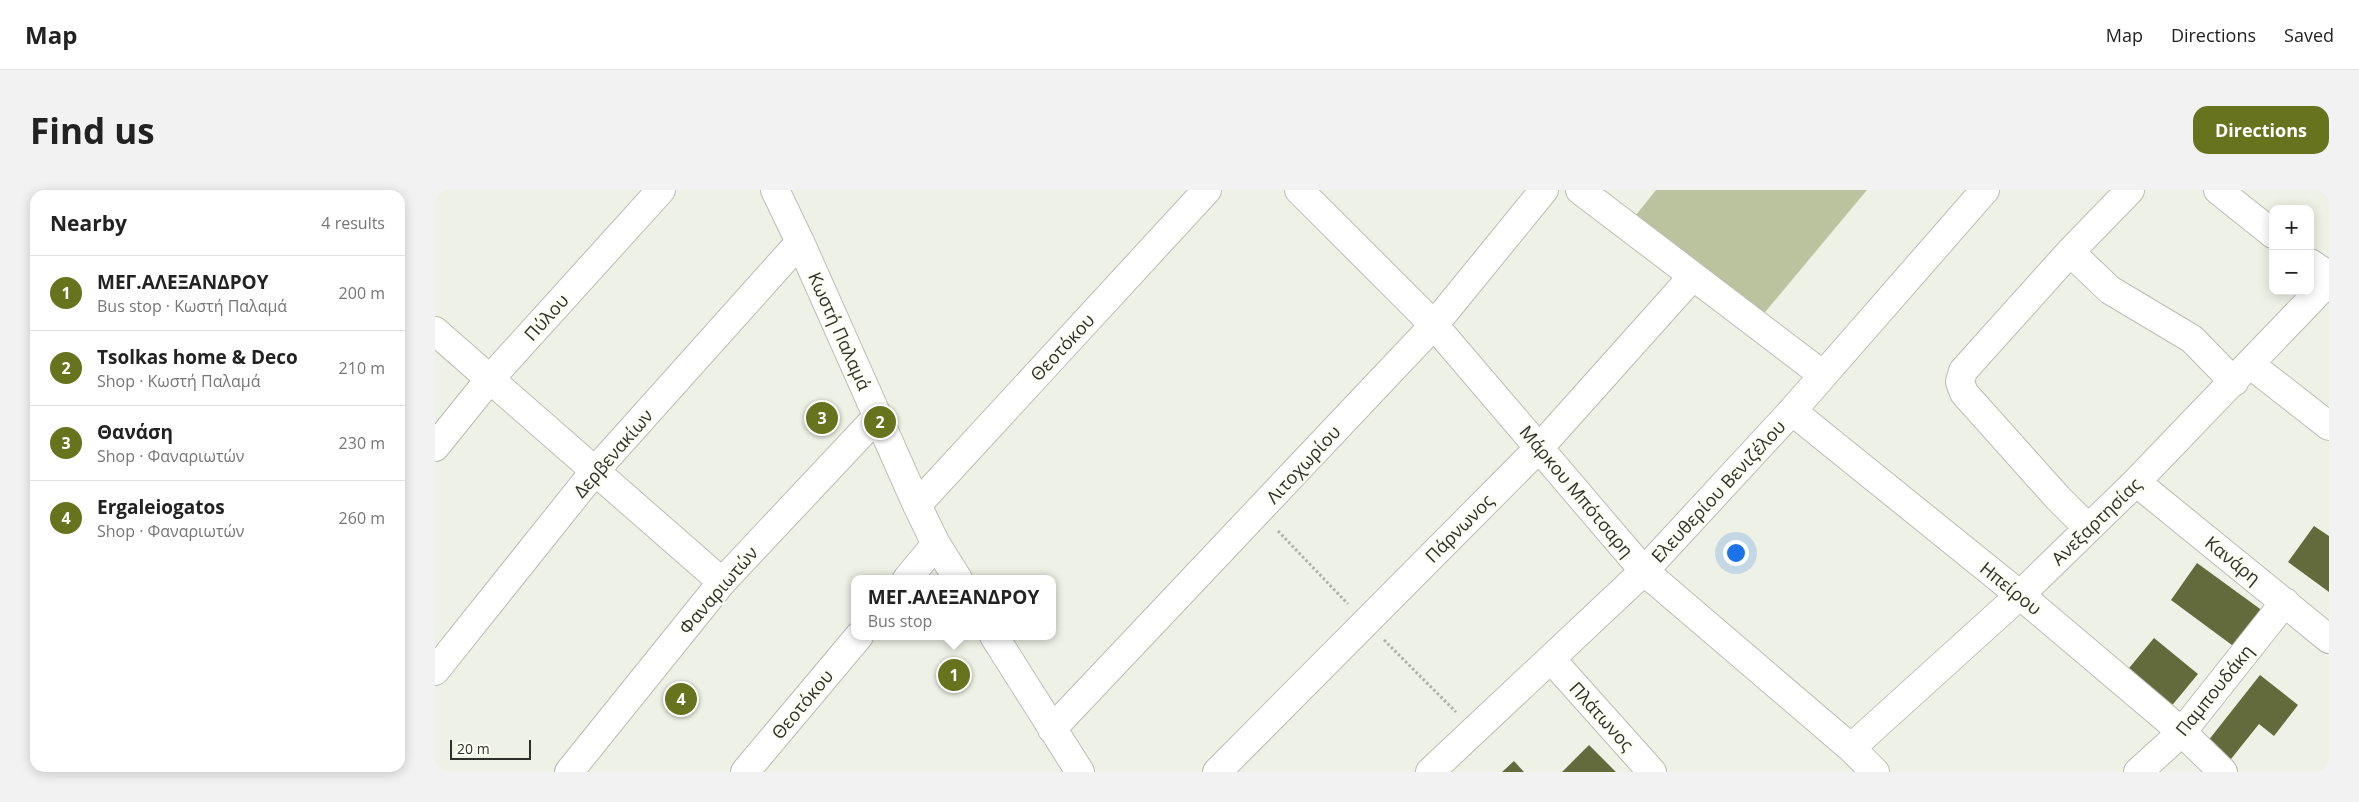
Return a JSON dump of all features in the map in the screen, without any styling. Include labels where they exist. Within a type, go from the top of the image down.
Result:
[{"type":"street","name":"Πύλου","points":[[435,447],[489,380],[661,190]]},
{"type":"street","name":"Κωστή Παλαμά","points":[[775,190],[917,505],[936,544],[955,575]]},
{"type":"street","name":"Θεοτόκου","points":[[917,505],[1207,190]]},
{"type":"street","name":"Μάρκου Μπότσαρη","points":[[1299,190],[1434,325],[1645,571],[1851,748],[1875,772]]},
{"type":"street","name":"Λιτοχωρίου","points":[[1052,729],[1434,325],[1544,190]]},
{"type":"street","points":[[1580,190],[1823,375]]},
{"type":"street","name":"Ελευθερίου Βενιζέλου","points":[[1430,772],[1645,571],[1792,411],[1985,190]]},
{"type":"street","points":[[2088,528],[2057,498],[1964,392],[1959,382],[1963,371],[2070,252],[2130,190]]},
{"type":"street","points":[[2218,190],[2269,231]]},
{"type":"street","name":"Δερβενακίων","points":[[435,671],[594,472],[800,242]]},
{"type":"street","points":[[2070,252],[2111,290],[2329,426]]},
{"type":"street","points":[[2314,266],[2329,276]]},
{"type":"street","name":"Πάρνωνος","points":[[1217,772],[1540,447],[1693,276]]},
{"type":"street","name":"Ανεξαρτησίας","points":[[1851,748],[2020,595],[2136,482],[2329,281]]},
{"type":"street","points":[[435,331],[722,582]]},
{"type":"street","name":"Ηπείρου","points":[[1792,411],[2020,595],[2182,732],[2223,772]]},
{"type":"street","name":"Φαναριωτών","points":[[569,772],[722,582],[877,416]]},
{"type":"street","name":"Κανάρη","points":[[2136,482],[2329,639]]},
{"type":"street","points":[[910,575],[936,544]]},
{"type":"street","name":"Παμπουδάκη","points":[[2138,772],[2182,732],[2285,602]]},
{"type":"street","name":"Θεοτόκου","points":[[745,772],[856,640]]},
{"type":"street","points":[[996,640],[1080,772]]},
{"type":"street","name":"Πλάτωνος","points":[[1551,659],[1652,772]]},
{"type":"green space","points":[[1656,190],[1867,190],[1761,317],[1632,220]]},
{"type":"building","points":[[2314,526],[2329,536],[2329,592],[2288,562]]},
{"type":"building","points":[[2197,563],[2267,614],[2240,651],[2171,600]]},
{"type":"building","points":[[2154,638],[2198,674],[2169,709],[2125,673]]},
{"type":"building","points":[[2260,675],[2298,705],[2274,736],[2259,724],[2227,764],[2204,746]]},
{"type":"building","points":[[1589,745],[1616,772],[1562,772]]},
{"type":"building","points":[[1514,761],[1524,772],[1502,772]]},
{"type":"place","name":"Θανάση","points":[[822,418]]},
{"type":"place","name":"Tsolkas home & Deco","points":[[880,422]]},
{"type":"place","name":"ΜΕΓ.ΑΛΕΞΑΝΔΡΟΥ","points":[[954,675]]},
{"type":"place","name":"Ergaleiogatos","points":[[681,699]]}]
